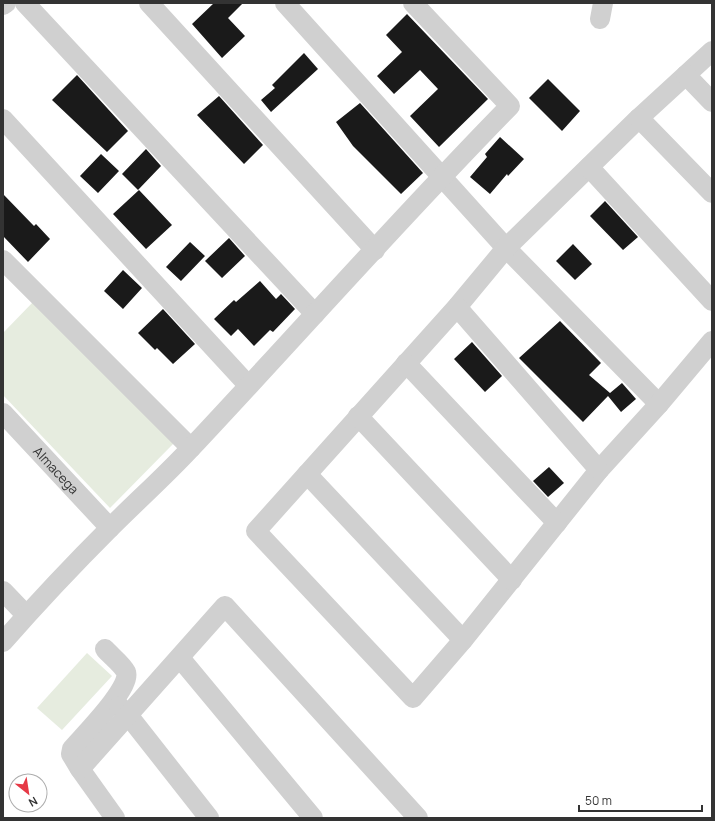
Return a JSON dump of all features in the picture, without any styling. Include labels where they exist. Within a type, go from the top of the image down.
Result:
[{"type":"street","points":[[3,6],[6,3]]},
{"type":"street","points":[[25,3],[314,314]]},
{"type":"street","points":[[149,3],[375,250]]},
{"type":"street","points":[[285,3],[506,248],[659,404]]},
{"type":"street","points":[[3,642],[26,615],[110,528],[191,448],[248,384],[375,250],[441,176],[510,106],[413,3]]},
{"type":"street","points":[[712,51],[639,118],[506,248],[457,307],[406,362],[256,531],[413,698],[512,580],[599,470],[659,404],[712,341]]},
{"type":"street","points":[[686,75],[712,102]]},
{"type":"street","points":[[639,118],[712,193]]},
{"type":"street","points":[[3,119],[248,384]]},
{"type":"street","points":[[589,167],[712,301]]},
{"type":"street","points":[[3,260],[191,448]]},
{"type":"street","points":[[457,307],[599,470]]},
{"type":"street","points":[[406,362],[557,523]]},
{"type":"street","name":"Almacega","points":[[3,413],[110,528]]},
{"type":"street","points":[[358,416],[512,580]]},
{"type":"street","points":[[307,474],[463,640]]},
{"type":"street","points":[[3,591],[26,615]]},
{"type":"street","points":[[80,769],[180,658],[224,606],[418,818]]},
{"type":"street","points":[[105,649],[126,672],[126,680],[114,702],[72,749],[71,754],[115,818]]},
{"type":"street","points":[[180,658],[312,818]]},
{"type":"street","points":[[114,702],[128,715],[209,818]]},
{"type":"shaded area","points":[[35,300],[174,443],[110,508],[3,395],[3,333]]},
{"type":"shaded area","points":[[87,653],[112,676],[62,730],[37,708]]},
{"type":"building","points":[[214,3],[243,3],[228,18],[245,36],[222,58],[192,24]]},
{"type":"building","points":[[407,14],[488,99],[439,147],[410,116],[438,89],[420,70],[394,94],[377,76],[402,52],[386,35]]},
{"type":"building","points":[[304,53],[318,69],[271,112],[261,100],[275,88],[272,85]]},
{"type":"building","points":[[77,75],[128,131],[107,152],[52,100]]},
{"type":"building","points":[[548,79],[580,111],[562,131],[529,98]]},
{"type":"building","points":[[219,96],[263,145],[244,164],[197,115]]},
{"type":"building","points":[[360,103],[423,173],[401,194],[353,146],[336,122]]},
{"type":"building","points":[[500,137],[524,159],[508,176],[507,174],[490,194],[470,177],[487,157],[485,154]]},
{"type":"building","points":[[146,149],[161,166],[138,190],[122,174]]},
{"type":"building","points":[[101,154],[119,171],[98,193],[80,176]]},
{"type":"building","points":[[139,190],[172,225],[146,249],[113,214]]},
{"type":"building","points":[[3,194],[34,226],[36,224],[50,239],[28,262],[3,236]]},
{"type":"building","points":[[605,201],[638,237],[623,250],[590,216]]},
{"type":"building","points":[[229,238],[245,256],[222,278],[205,261]]},
{"type":"building","points":[[190,242],[205,256],[181,281],[166,267]]},
{"type":"building","points":[[573,244],[592,264],[575,280],[556,261]]},
{"type":"building","points":[[123,270],[142,288],[123,309],[104,291]]},
{"type":"building","points":[[260,281],[276,299],[281,294],[295,309],[273,332],[270,330],[254,346],[238,329],[231,336],[214,319],[234,300],[236,302]]},
{"type":"building","points":[[163,309],[195,344],[173,364],[157,348],[155,350],[138,333]]},
{"type":"building","points":[[560,321],[601,363],[589,375],[610,393],[622,383],[636,399],[621,412],[608,396],[583,422],[519,358]]},
{"type":"building","points":[[472,342],[502,376],[485,392],[454,359]]},
{"type":"building","points":[[549,467],[564,483],[548,497],[533,481]]}]
